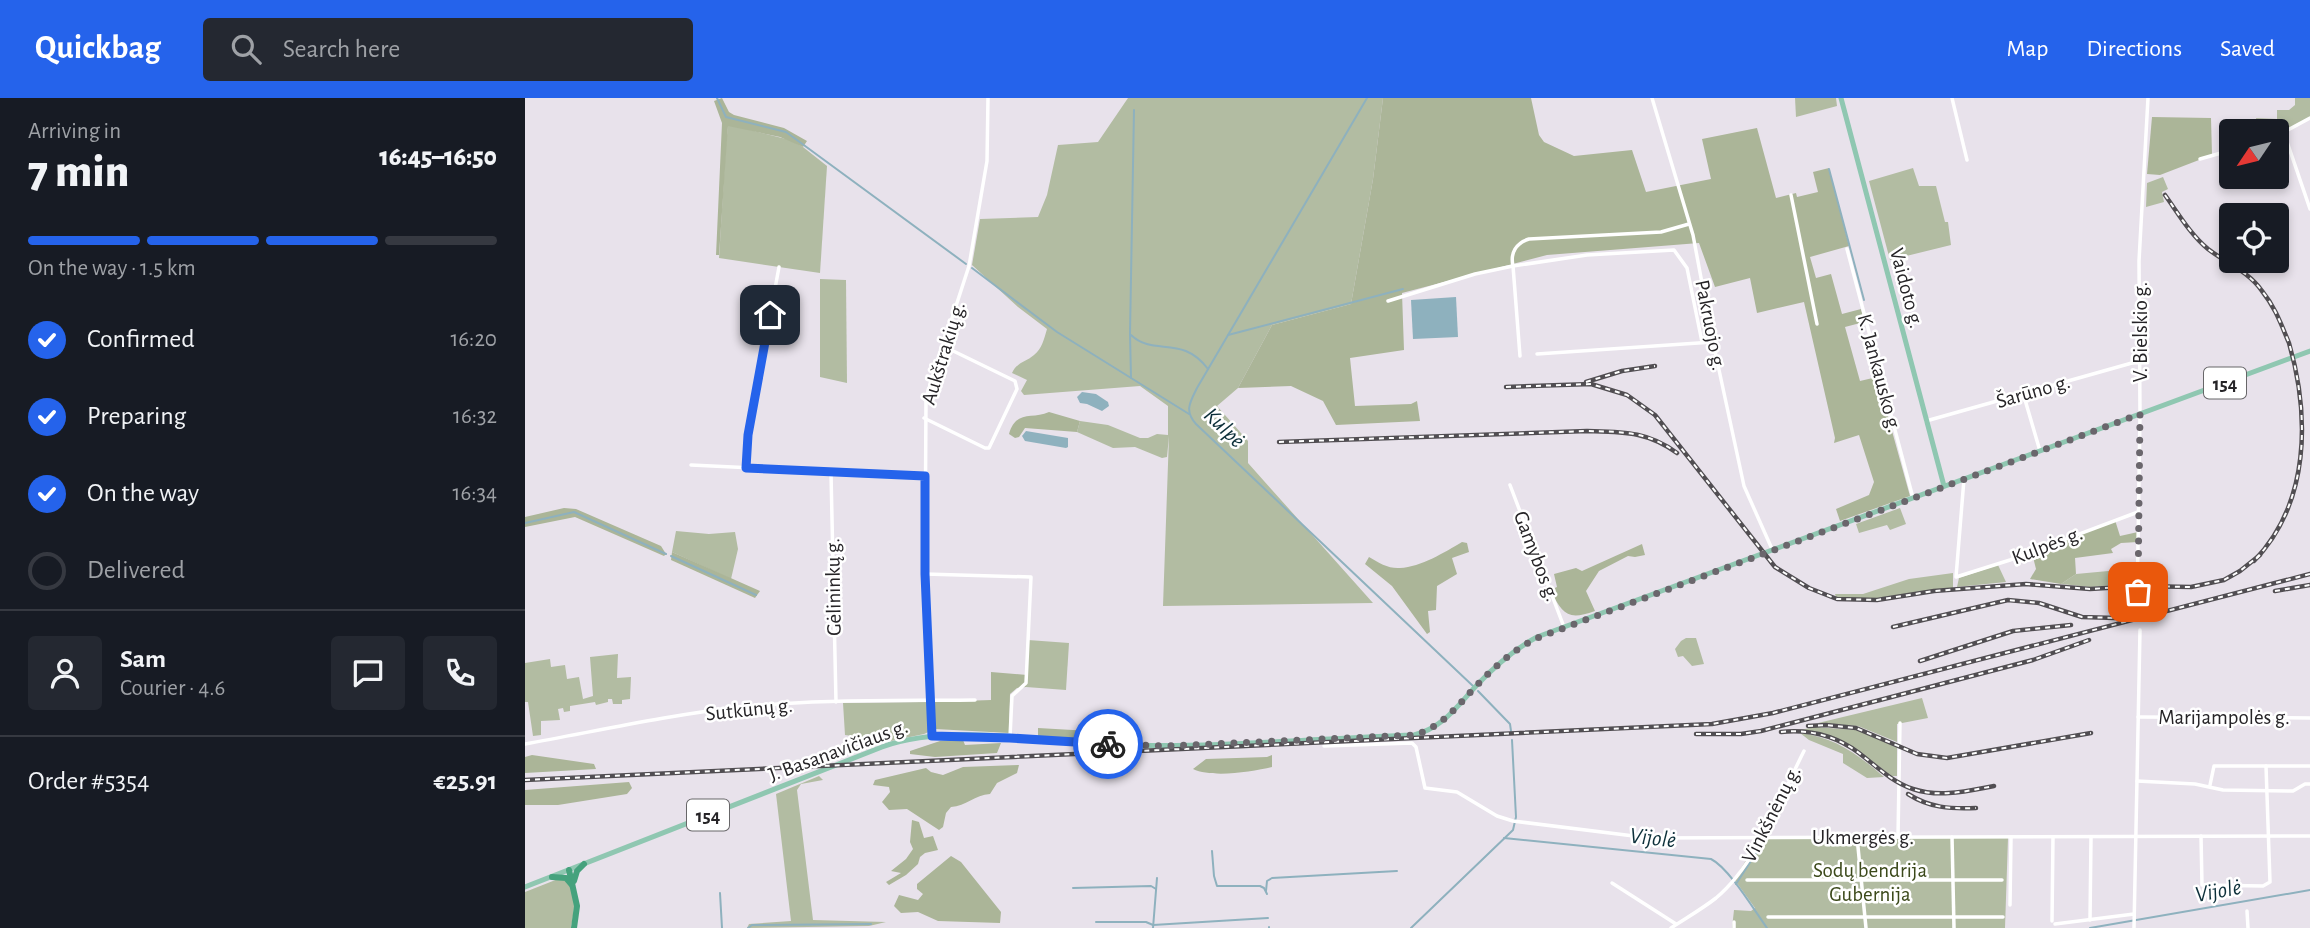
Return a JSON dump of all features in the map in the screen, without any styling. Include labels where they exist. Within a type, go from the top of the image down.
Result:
[{"type":"highway","points":[[574,886],[575,875],[584,864]]},
{"type":"highway","points":[[569,870],[578,913],[574,928]]},
{"type":"highway","points":[[552,877],[566,878],[574,886]]},
{"type":"main road","name":"Vaidoto g.","points":[[1841,98],[1944,486]]},
{"type":"main road","name":"J. Basanavičiaus g.","points":[[525,887],[897,741],[932,736],[1124,746],[1414,735],[1427,732],[1445,720],[1479,683],[1522,646],[1564,627],[2310,351]]},
{"type":"street","name":"Aukštrakių g.","points":[[932,736],[925,574],[924,418],[929,385],[967,275],[974,243],[987,161],[988,98]]},
{"type":"street","name":"Pakruojo g.","points":[[1653,98],[1690,224],[1744,486],[1772,549]]},
{"type":"street","points":[[1952,98],[1967,160]]},
{"type":"street","name":"V. Bielskio g.","points":[[2137,608],[2140,224],[2148,98]]},
{"type":"street","points":[[2289,130],[2310,118]]},
{"type":"street","points":[[2289,148],[2310,209]]},
{"type":"street","points":[[2200,159],[2219,153]]},
{"type":"street","points":[[1791,195],[1817,324]]},
{"type":"street","points":[[1520,356],[1513,266],[1514,251],[1521,242],[1529,239],[1661,232],[1690,224]]},
{"type":"street","name":"K. Jankausko g.","points":[[1847,249],[1913,498]]},
{"type":"street","points":[[1388,301],[1475,274],[1513,266],[1575,256],[1674,250],[1688,268],[1702,342]]},
{"type":"street","points":[[746,468],[748,435],[779,267]]},
{"type":"street","points":[[1537,354],[1713,342]]},
{"type":"street","points":[[924,418],[989,448],[1017,389],[1015,381],[943,346]]},
{"type":"street","name":"Šarūno g.","points":[[1926,421],[2139,361]]},
{"type":"street","points":[[2023,393],[2039,451]]},
{"type":"street","points":[[691,465],[925,476]]},
{"type":"street","name":"Gėlininkų g.","points":[[831,472],[836,702]]},
{"type":"street","name":"Kulpės g.","points":[[1964,479],[1956,577],[2139,512]]},
{"type":"street","name":"Gamybos g.","points":[[1510,485],[1564,627]]},
{"type":"street","points":[[925,574],[1031,577],[1026,683],[1012,696],[1010,738]]},
{"type":"street","points":[[2134,928],[2140,630]]},
{"type":"street","name":"Sutkūnų g.","points":[[525,744],[720,710],[836,702],[975,700]]},
{"type":"street","name":"Marijampolės g.","points":[[2138,717],[2310,718]]},
{"type":"street","points":[[1898,836],[1900,723]]},
{"type":"street","points":[[1124,746],[1126,733]]},
{"type":"street","name":"Ukmergės g.","points":[[1324,746],[1412,743],[1416,747],[1425,788],[1457,792],[1497,816],[1515,821],[1650,838],[2310,836]]},
{"type":"street","name":"Vinkšnėnų g.","points":[[1671,928],[1717,897],[1745,866],[1804,751]]},
{"type":"street","points":[[2210,786],[2214,765],[2310,766]]},
{"type":"street","points":[[2201,836],[2202,885],[2263,886],[2270,882],[2266,766]]},
{"type":"street","points":[[2137,781],[2210,786],[2224,790],[2293,791],[2310,784]]},
{"type":"street","points":[[1857,836],[1866,928]]},
{"type":"street","points":[[1952,837],[1954,928]]},
{"type":"street","points":[[2053,837],[2055,923],[2134,918]]},
{"type":"street","points":[[2090,920],[2091,837]]},
{"type":"street","points":[[2010,905],[2011,838]]},
{"type":"street","points":[[1747,880],[2002,880]]},
{"type":"street","points":[[1612,883],[1676,925]]},
{"type":"street","points":[[2247,911],[2248,928]]},
{"type":"street","points":[[1768,917],[2003,917]]},
{"type":"street","points":[[1734,922],[1734,928]]},
{"type":"green space","points":[[722,98],[729,112],[734,115],[784,128],[807,141],[803,147],[780,137],[728,126],[719,255],[716,255],[722,123],[714,101]]},
{"type":"green space","points":[[1128,98],[1383,98],[1373,179],[1351,304],[1272,325],[1238,388],[1217,406],[1248,441],[1248,463],[1373,603],[1163,606],[1169,436],[1167,457],[1162,458],[1135,447],[1113,448],[1077,432],[1080,421],[1108,425],[1140,438],[1157,434],[1168,435],[1168,406],[1140,386],[1024,395],[1021,391],[1027,380],[1012,373],[1039,350],[1047,329],[972,265],[980,219],[1038,217],[1047,195],[1058,145],[1098,142]]},
{"type":"green space","points":[[1383,98],[1531,98],[1539,135],[1544,142],[1574,156],[1632,150],[1646,192],[1711,179],[1702,139],[1757,128],[1776,198],[1796,193],[1797,197],[1818,192],[1813,172],[1829,168],[1849,246],[1810,257],[1816,278],[1831,274],[1842,314],[1861,309],[1864,322],[1845,327],[1860,381],[1877,377],[1910,496],[1840,521],[1836,509],[1869,495],[1874,482],[1859,435],[1834,443],[1804,302],[1757,313],[1750,278],[1715,287],[1699,243],[1547,255],[1402,293],[1404,350],[1350,358],[1355,406],[1411,404],[1417,401],[1420,421],[1336,425],[1323,401],[1291,386],[1238,388],[1272,325],[1351,304],[1373,179]]},
{"type":"green space","points":[[1795,98],[1836,98],[1837,106],[1796,117]]},
{"type":"green space","points":[[2295,98],[2310,98],[2310,118],[2289,129],[2289,119],[2277,119],[2277,110],[2289,110],[2295,105]]},
{"type":"green space","points":[[2152,117],[2211,118],[2212,155],[2160,175],[2147,174]]},
{"type":"green space","points":[[728,126],[790,140],[827,166],[820,273],[719,258],[726,144]]},
{"type":"green space","points":[[1913,168],[1919,186],[1936,186],[1945,222],[1948,222],[1951,245],[1890,260],[1869,181]]},
{"type":"green space","points":[[2163,177],[2168,189],[2162,192],[2164,202],[2146,207],[2147,183]]},
{"type":"green space","points":[[820,279],[846,280],[847,383],[820,377]]},
{"type":"green space","points":[[1049,412],[1080,421],[1077,432],[1025,428],[1019,437],[1015,438],[1009,434],[1020,418]]},
{"type":"green space","points":[[564,508],[576,509],[661,546],[666,554],[664,556],[575,517],[525,527],[525,517]]},
{"type":"green space","points":[[1900,508],[1906,524],[1890,530],[1887,525],[1859,533],[1856,524]]},
{"type":"green space","points":[[2115,520],[2120,536],[2138,532],[2138,542],[2121,543],[2111,549],[2113,553],[2075,558],[2076,574],[2061,584],[2030,579],[2036,569],[2032,553]]},
{"type":"green space","points":[[676,531],[709,534],[735,532],[738,549],[731,579],[672,552]]},
{"type":"green space","points":[[1462,542],[1467,543],[1469,552],[1452,558],[1457,574],[1437,586],[1436,610],[1428,611],[1430,632],[1427,634],[1392,586],[1365,564],[1369,557],[1388,567],[1408,567],[1433,558]]},
{"type":"green space","points":[[1642,544],[1645,555],[1628,556],[1599,571],[1586,591],[1595,611],[1572,615],[1559,605],[1550,590],[1557,587],[1554,574],[1576,568],[1582,571]]},
{"type":"green space","points":[[672,552],[760,591],[755,598],[671,560]]},
{"type":"green space","points":[[1998,565],[2006,582],[1957,587],[1959,578]]},
{"type":"green space","points":[[2138,571],[2138,583],[2090,587],[2061,584],[2076,574]]},
{"type":"green space","points":[[1953,573],[1953,588],[1862,600],[1836,597],[1835,594],[1863,594],[1909,579]]},
{"type":"green space","points":[[1686,638],[1696,638],[1704,664],[1692,666],[1683,656],[1678,657],[1675,649]]},
{"type":"green space","points":[[1028,640],[1069,643],[1066,690],[1026,687]]},
{"type":"green space","points":[[618,654],[617,678],[631,677],[630,699],[622,700],[622,704],[613,704],[612,699],[608,699],[608,702],[596,705],[595,702],[570,706],[570,711],[558,709],[560,720],[541,721],[541,735],[533,736],[528,702],[525,702],[525,663],[550,659],[551,667],[565,665],[567,679],[579,677],[583,699],[593,696],[590,657]]},
{"type":"green space","points":[[991,672],[1027,675],[1026,687],[1017,688],[1010,694],[1009,733],[935,729],[934,702],[991,700]]},
{"type":"green space","points":[[1922,698],[1928,718],[1897,724],[1897,742],[1858,726],[1818,723]]},
{"type":"green space","points":[[934,702],[935,729],[924,734],[891,741],[845,735],[843,703]]},
{"type":"green space","points":[[1815,727],[1857,730],[1897,747],[1897,776],[1891,776],[1838,739],[1800,730]]},
{"type":"green space","points":[[1038,728],[1090,731],[1124,729],[1119,741],[1038,736]]},
{"type":"green space","points":[[1800,733],[1824,738],[1845,748],[1884,777],[1867,778],[1843,763],[1843,754],[1809,740]]},
{"type":"green space","points":[[963,740],[965,745],[1001,743],[997,753],[935,757],[910,754],[910,751],[940,741]]},
{"type":"green space","points":[[532,755],[594,764],[596,769],[525,773],[525,757]]},
{"type":"green space","points":[[1272,755],[1272,767],[1253,771],[1221,774],[1193,769],[1206,759]]},
{"type":"green space","points":[[1019,765],[1017,773],[997,783],[990,794],[951,807],[946,813],[943,827],[939,830],[907,809],[889,810],[882,802],[890,792],[889,787],[873,785],[875,780],[926,768],[943,775],[963,767]]},
{"type":"green space","points":[[819,776],[823,780],[801,784],[797,790],[813,920],[886,922],[869,926],[747,928],[749,924],[791,921],[776,794]]},
{"type":"green space","points":[[629,782],[632,788],[627,794],[558,805],[525,805],[525,790]]},
{"type":"green space","points":[[912,820],[919,822],[924,838],[933,836],[938,850],[925,853],[906,875],[889,885],[886,882],[901,873],[891,871],[906,859],[913,849],[910,842]]},
{"type":"green space","name":"Sodų bendrija Gubernija","points":[[1761,837],[2008,838],[2005,928],[1732,928],[1734,910],[1751,911],[1755,908],[1734,879]]},
{"type":"green space","points":[[951,856],[961,862],[1001,912],[1000,923],[938,921],[918,912],[901,913],[894,906],[899,895],[918,900],[923,894],[917,889],[917,884]]},
{"type":"green space","points":[[558,879],[565,880],[572,891],[574,909],[571,928],[525,928],[525,892]]},
{"type":"water","points":[[1456,297],[1458,337],[1413,339],[1411,300]]},
{"type":"water","points":[[1082,392],[1096,394],[1108,402],[1109,406],[1102,411],[1080,403],[1077,397]]},
{"type":"water","points":[[1026,431],[1068,438],[1068,447],[1025,441],[1022,436]]},
{"type":"waterway","points":[[717,98],[726,117],[786,132],[966,264]]},
{"type":"waterway","name":"Kulpė","points":[[1367,98],[1197,388],[1189,411],[1196,424],[1473,686]]},
{"type":"waterway","points":[[1131,378],[1134,110]]},
{"type":"waterway","points":[[1829,169],[1864,300]]},
{"type":"waterway","points":[[972,268],[1057,332],[1189,414]]},
{"type":"waterway","points":[[1228,335],[1403,289]]},
{"type":"waterway","points":[[1131,335],[1149,345],[1188,352],[1208,369]]},
{"type":"waterway","points":[[525,523],[574,512],[666,554]]},
{"type":"waterway","points":[[671,556],[756,595]]},
{"type":"waterway","name":"Kulpė","points":[[1478,691],[1510,724],[1511,731]]},
{"type":"waterway","name":"Kulpė","points":[[1411,928],[1513,830],[1516,817],[1512,740]]},
{"type":"waterway","name":"Vijolė","points":[[1504,838],[1711,859],[1733,880],[1767,928]]},
{"type":"waterway","points":[[1736,884],[1760,847]]},
{"type":"waterway","points":[[1212,851],[1217,886],[1260,886],[1267,894]]},
{"type":"waterway","points":[[1266,891],[1267,881],[1272,878],[1397,871]]},
{"type":"waterway","points":[[1153,928],[1157,878]]},
{"type":"waterway","points":[[1073,888],[1151,886],[1156,889]]},
{"type":"waterway","name":"Vijolė","points":[[2090,928],[2310,890]]},
{"type":"waterway","points":[[720,893],[722,928]]},
{"type":"waterway","points":[[1096,922],[1146,922],[1153,925],[1268,918]]},
{"type":"waterway","points":[[748,928],[752,925],[871,924]]},
{"type":"railway","points":[[2165,195],[2202,243],[2250,278],[2267,297],[2289,343],[2296,371],[2302,429],[2295,486],[2286,513],[2272,538],[2254,561]]},
{"type":"railway","points":[[1586,382],[1622,371],[1655,366]]},
{"type":"railway","points":[[1506,387],[1591,384],[1627,395],[1655,415],[1775,567],[1809,588],[1837,599],[1877,600],[1934,591],[2026,584],[2090,589],[2191,587],[2224,580],[2260,555]]},
{"type":"railway","points":[[1279,442],[1600,431],[1645,437],[1677,453]]},
{"type":"railway","points":[[525,780],[1712,724],[1773,713],[2310,574]]},
{"type":"railway","points":[[2275,591],[2310,585]]},
{"type":"railway","points":[[1893,627],[2008,600],[2039,603],[2082,617],[2115,618]]},
{"type":"railway","points":[[1920,661],[2013,631],[2071,625]]},
{"type":"railway","points":[[1696,734],[1761,731],[2033,660],[2089,640]]},
{"type":"railway","points":[[1808,726],[1856,728],[1917,754],[1947,758],[2091,733]]},
{"type":"railway","points":[[1781,732],[1802,732],[1832,738],[1850,747],[1898,782],[1923,792],[1953,793],[1994,786]]},
{"type":"railway","points":[[1908,794],[1941,807],[1976,808]]},
{"type":"way so far","points":[[1108,744],[1167,746],[1414,735],[1427,732],[1445,720],[1479,683],[1522,646],[1537,638],[2140,414],[2138,592]]},
{"type":"route","points":[[770,315],[748,435],[746,468],[925,476],[925,574],[932,736],[1108,744]]}]
